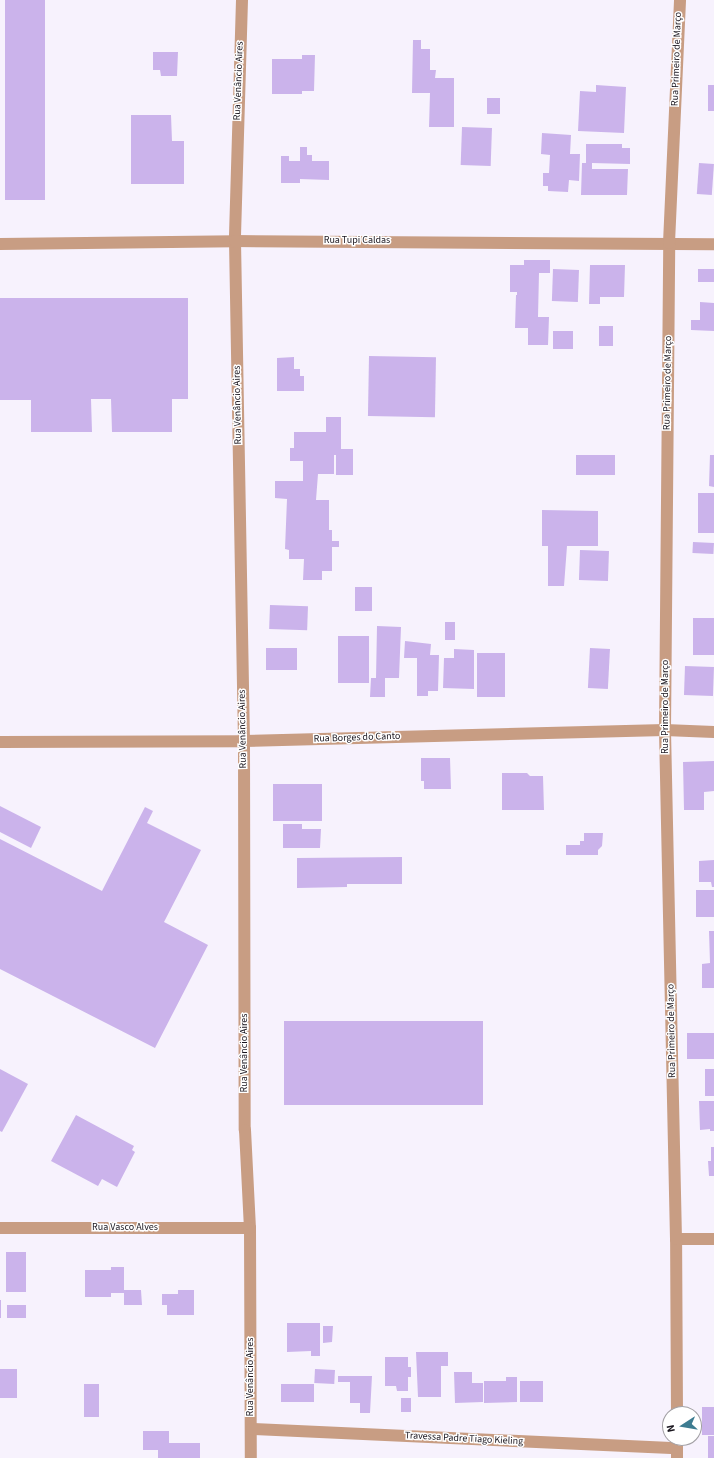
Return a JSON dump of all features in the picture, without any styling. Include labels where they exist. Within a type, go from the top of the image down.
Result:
[{"type":"street","name":"Rua Venâncio Aires","points":[[242,0],[235,241],[244,741],[245,1130],[250,1228],[251,1458]]},
{"type":"street","name":"Rua Primeiro de Março","points":[[677,1406],[676,1239],[665,730],[669,243],[680,0]]},
{"type":"street","name":"Rua Tupi Caldas","points":[[0,244],[235,241],[714,244]]},
{"type":"street","name":"Rua Borges do Canto","points":[[0,742],[244,741],[665,730],[714,732]]},
{"type":"street","name":"Rua Vasco Alves","points":[[0,1228],[250,1228]]},
{"type":"street","points":[[676,1239],[714,1239]]},
{"type":"street","name":"Travessa Padre Tiago Kieling","points":[[252,1429],[677,1448]]},
{"type":"building","points":[[5,0],[45,0],[45,200],[5,200]]},
{"type":"building","points":[[413,40],[421,40],[421,49],[430,49],[430,70],[436,70],[435,78],[454,78],[454,127],[429,127],[430,93],[412,93]]},
{"type":"building","points":[[153,52],[178,52],[177,76],[161,76],[160,70],[153,70]]},
{"type":"building","points":[[302,55],[315,55],[314,91],[302,91],[302,94],[272,94],[272,59],[302,59]]},
{"type":"building","points":[[596,85],[626,87],[624,133],[578,131],[580,91],[596,92]]},
{"type":"building","points":[[708,85],[714,85],[714,111],[708,111]]},
{"type":"building","points":[[487,98],[500,98],[500,114],[487,114]]},
{"type":"building","points":[[131,115],[171,115],[172,141],[184,141],[184,184],[131,184]]},
{"type":"building","points":[[462,127],[492,128],[491,166],[461,165]]},
{"type":"building","points":[[542,133],[571,135],[570,154],[580,154],[579,181],[569,180],[568,192],[548,191],[548,186],[543,186],[543,173],[549,173],[550,155],[541,154]]},
{"type":"building","points":[[586,144],[622,144],[622,148],[630,148],[630,164],[592,163],[592,169],[628,169],[627,195],[581,195],[582,163],[586,163]]},
{"type":"building","points":[[300,147],[307,147],[307,155],[312,155],[312,161],[329,161],[329,180],[300,179],[300,183],[281,183],[281,156],[289,156],[289,161],[300,161]]},
{"type":"building","points":[[699,163],[714,164],[712,195],[697,194]]},
{"type":"building","points":[[524,260],[550,260],[550,273],[539,273],[538,317],[549,317],[548,345],[528,345],[528,328],[515,328],[517,292],[510,292],[510,265],[524,265]]},
{"type":"building","points":[[590,265],[625,265],[624,297],[600,297],[600,304],[589,304]]},
{"type":"building","points":[[553,269],[579,270],[578,302],[552,301]]},
{"type":"building","points":[[698,269],[714,269],[714,282],[698,282]]},
{"type":"building","points":[[0,298],[188,298],[188,399],[172,399],[172,432],[112,432],[111,399],[91,399],[92,432],[31,432],[31,400],[0,400]]},
{"type":"building","points":[[700,302],[714,303],[714,331],[691,330],[691,320],[700,320]]},
{"type":"building","points":[[599,326],[613,326],[613,346],[599,346]]},
{"type":"building","points":[[553,331],[573,331],[573,349],[553,349]]},
{"type":"building","points":[[369,356],[436,357],[435,417],[368,416]]},
{"type":"building","points":[[294,357],[294,369],[300,369],[300,376],[304,376],[304,391],[277,391],[277,358]]},
{"type":"building","points":[[326,417],[341,417],[341,449],[353,449],[353,475],[336,475],[336,455],[334,455],[334,474],[318,474],[316,500],[329,500],[329,530],[332,530],[332,541],[339,541],[339,547],[332,547],[332,571],[322,571],[322,580],[303,580],[304,559],[289,559],[289,550],[285,549],[287,499],[275,498],[275,481],[303,481],[303,461],[290,461],[290,448],[294,448],[294,432],[326,432]]},
{"type":"building","points":[[576,455],[615,455],[615,475],[576,475]]},
{"type":"building","points":[[710,455],[714,455],[714,487],[709,486]]},
{"type":"building","points":[[698,493],[714,493],[714,533],[698,533]]},
{"type":"building","points":[[542,510],[598,511],[598,546],[567,546],[564,586],[548,586],[548,546],[542,546]]},
{"type":"building","points":[[693,542],[714,543],[713,554],[692,553]]},
{"type":"building","points":[[580,550],[609,551],[608,581],[579,580]]},
{"type":"building","points":[[355,587],[372,587],[372,611],[355,611]]},
{"type":"building","points":[[270,605],[308,606],[307,630],[269,629]]},
{"type":"building","points":[[693,618],[714,618],[714,655],[693,655]]},
{"type":"building","points":[[445,622],[455,622],[455,640],[445,640]]},
{"type":"building","points":[[377,626],[401,627],[399,678],[385,678],[385,697],[370,697],[371,678],[376,678]]},
{"type":"building","points":[[338,636],[369,636],[369,683],[338,683]]},
{"type":"building","points":[[405,641],[431,644],[430,655],[439,655],[438,691],[428,691],[428,696],[417,696],[417,658],[404,658]]},
{"type":"building","points":[[266,648],[297,648],[297,670],[266,670]]},
{"type":"building","points":[[590,648],[610,649],[608,689],[588,688]]},
{"type":"building","points":[[454,649],[474,650],[474,689],[443,688],[444,658],[454,658]]},
{"type":"building","points":[[477,653],[505,653],[505,697],[477,697]]},
{"type":"building","points":[[685,666],[714,667],[713,696],[684,695]]},
{"type":"building","points":[[421,758],[450,758],[451,789],[424,789],[424,781],[421,781]]},
{"type":"building","points":[[714,761],[714,791],[704,792],[704,810],[684,810],[683,762]]},
{"type":"building","points":[[502,773],[527,773],[530,776],[543,776],[544,810],[502,810]]},
{"type":"building","points":[[273,784],[322,784],[322,821],[273,821]]},
{"type":"building","points":[[0,806],[41,827],[31,848],[0,832]]},
{"type":"building","points":[[145,807],[153,811],[147,823],[201,850],[164,922],[208,945],[155,1048],[0,969],[0,839],[102,891]]},
{"type":"building","points":[[283,824],[302,824],[302,829],[321,829],[320,848],[283,848]]},
{"type":"building","points":[[584,833],[603,833],[602,846],[598,850],[598,855],[566,855],[566,845],[580,845],[580,841],[584,841]]},
{"type":"building","points":[[402,857],[402,884],[347,884],[347,887],[297,888],[297,858]]},
{"type":"building","points":[[714,860],[714,887],[712,887],[711,882],[699,882],[699,861]]},
{"type":"building","points":[[696,890],[714,890],[714,917],[696,917]]},
{"type":"building","points":[[709,931],[714,931],[714,988],[702,988],[702,964],[710,963]]},
{"type":"building","points":[[284,1021],[483,1021],[483,1105],[284,1105]]},
{"type":"building","points":[[687,1033],[714,1033],[714,1059],[687,1059]]},
{"type":"building","points":[[0,1069],[28,1084],[2,1132],[0,1131]]},
{"type":"building","points":[[705,1069],[714,1069],[714,1096],[705,1096]]},
{"type":"building","points":[[699,1101],[714,1101],[714,1131],[710,1131],[710,1129],[700,1130]]},
{"type":"building","points":[[76,1115],[134,1146],[132,1150],[135,1152],[117,1187],[102,1179],[98,1186],[51,1161]]},
{"type":"building","points":[[711,1147],[714,1147],[714,1176],[709,1176],[708,1161],[711,1161]]},
{"type":"building","points":[[6,1252],[26,1252],[26,1292],[6,1292]]},
{"type":"building","points":[[111,1267],[124,1267],[124,1290],[141,1290],[142,1305],[124,1305],[124,1293],[111,1293],[111,1297],[85,1297],[85,1270],[111,1270]]},
{"type":"building","points":[[178,1290],[194,1290],[194,1315],[167,1315],[167,1305],[162,1305],[162,1294],[178,1294]]},
{"type":"building","points":[[0,1300],[1,1300],[0,1318]]},
{"type":"building","points":[[7,1305],[26,1305],[26,1318],[7,1318]]},
{"type":"building","points":[[287,1323],[320,1323],[320,1356],[311,1356],[311,1351],[287,1352]]},
{"type":"building","points":[[323,1326],[333,1326],[332,1342],[323,1343]]},
{"type":"building","points":[[416,1352],[448,1352],[448,1366],[441,1366],[441,1397],[418,1397]]},
{"type":"building","points":[[385,1357],[408,1357],[408,1367],[411,1367],[411,1377],[408,1377],[408,1391],[397,1391],[396,1386],[385,1386]]},
{"type":"building","points":[[0,1369],[17,1369],[17,1398],[0,1398]]},
{"type":"building","points":[[315,1369],[335,1370],[334,1384],[314,1383]]},
{"type":"building","points":[[454,1372],[472,1372],[472,1383],[483,1383],[483,1402],[455,1403]]},
{"type":"building","points":[[338,1376],[372,1376],[370,1413],[360,1413],[360,1403],[350,1403],[350,1382],[338,1382]]},
{"type":"building","points":[[506,1377],[517,1377],[517,1402],[484,1403],[484,1381],[506,1381]]},
{"type":"building","points":[[520,1381],[543,1381],[543,1402],[520,1402]]},
{"type":"building","points":[[84,1384],[99,1384],[99,1417],[84,1417]]},
{"type":"building","points":[[281,1384],[314,1384],[314,1402],[281,1402]]},
{"type":"building","points":[[401,1398],[411,1398],[411,1412],[401,1412]]},
{"type":"building","points":[[702,1407],[714,1407],[714,1435],[702,1435]]},
{"type":"building","points":[[143,1431],[169,1431],[169,1443],[200,1443],[200,1458],[158,1458],[158,1450],[143,1450]]},
{"type":"building","points":[[708,1436],[714,1436],[714,1458],[708,1458]]}]
